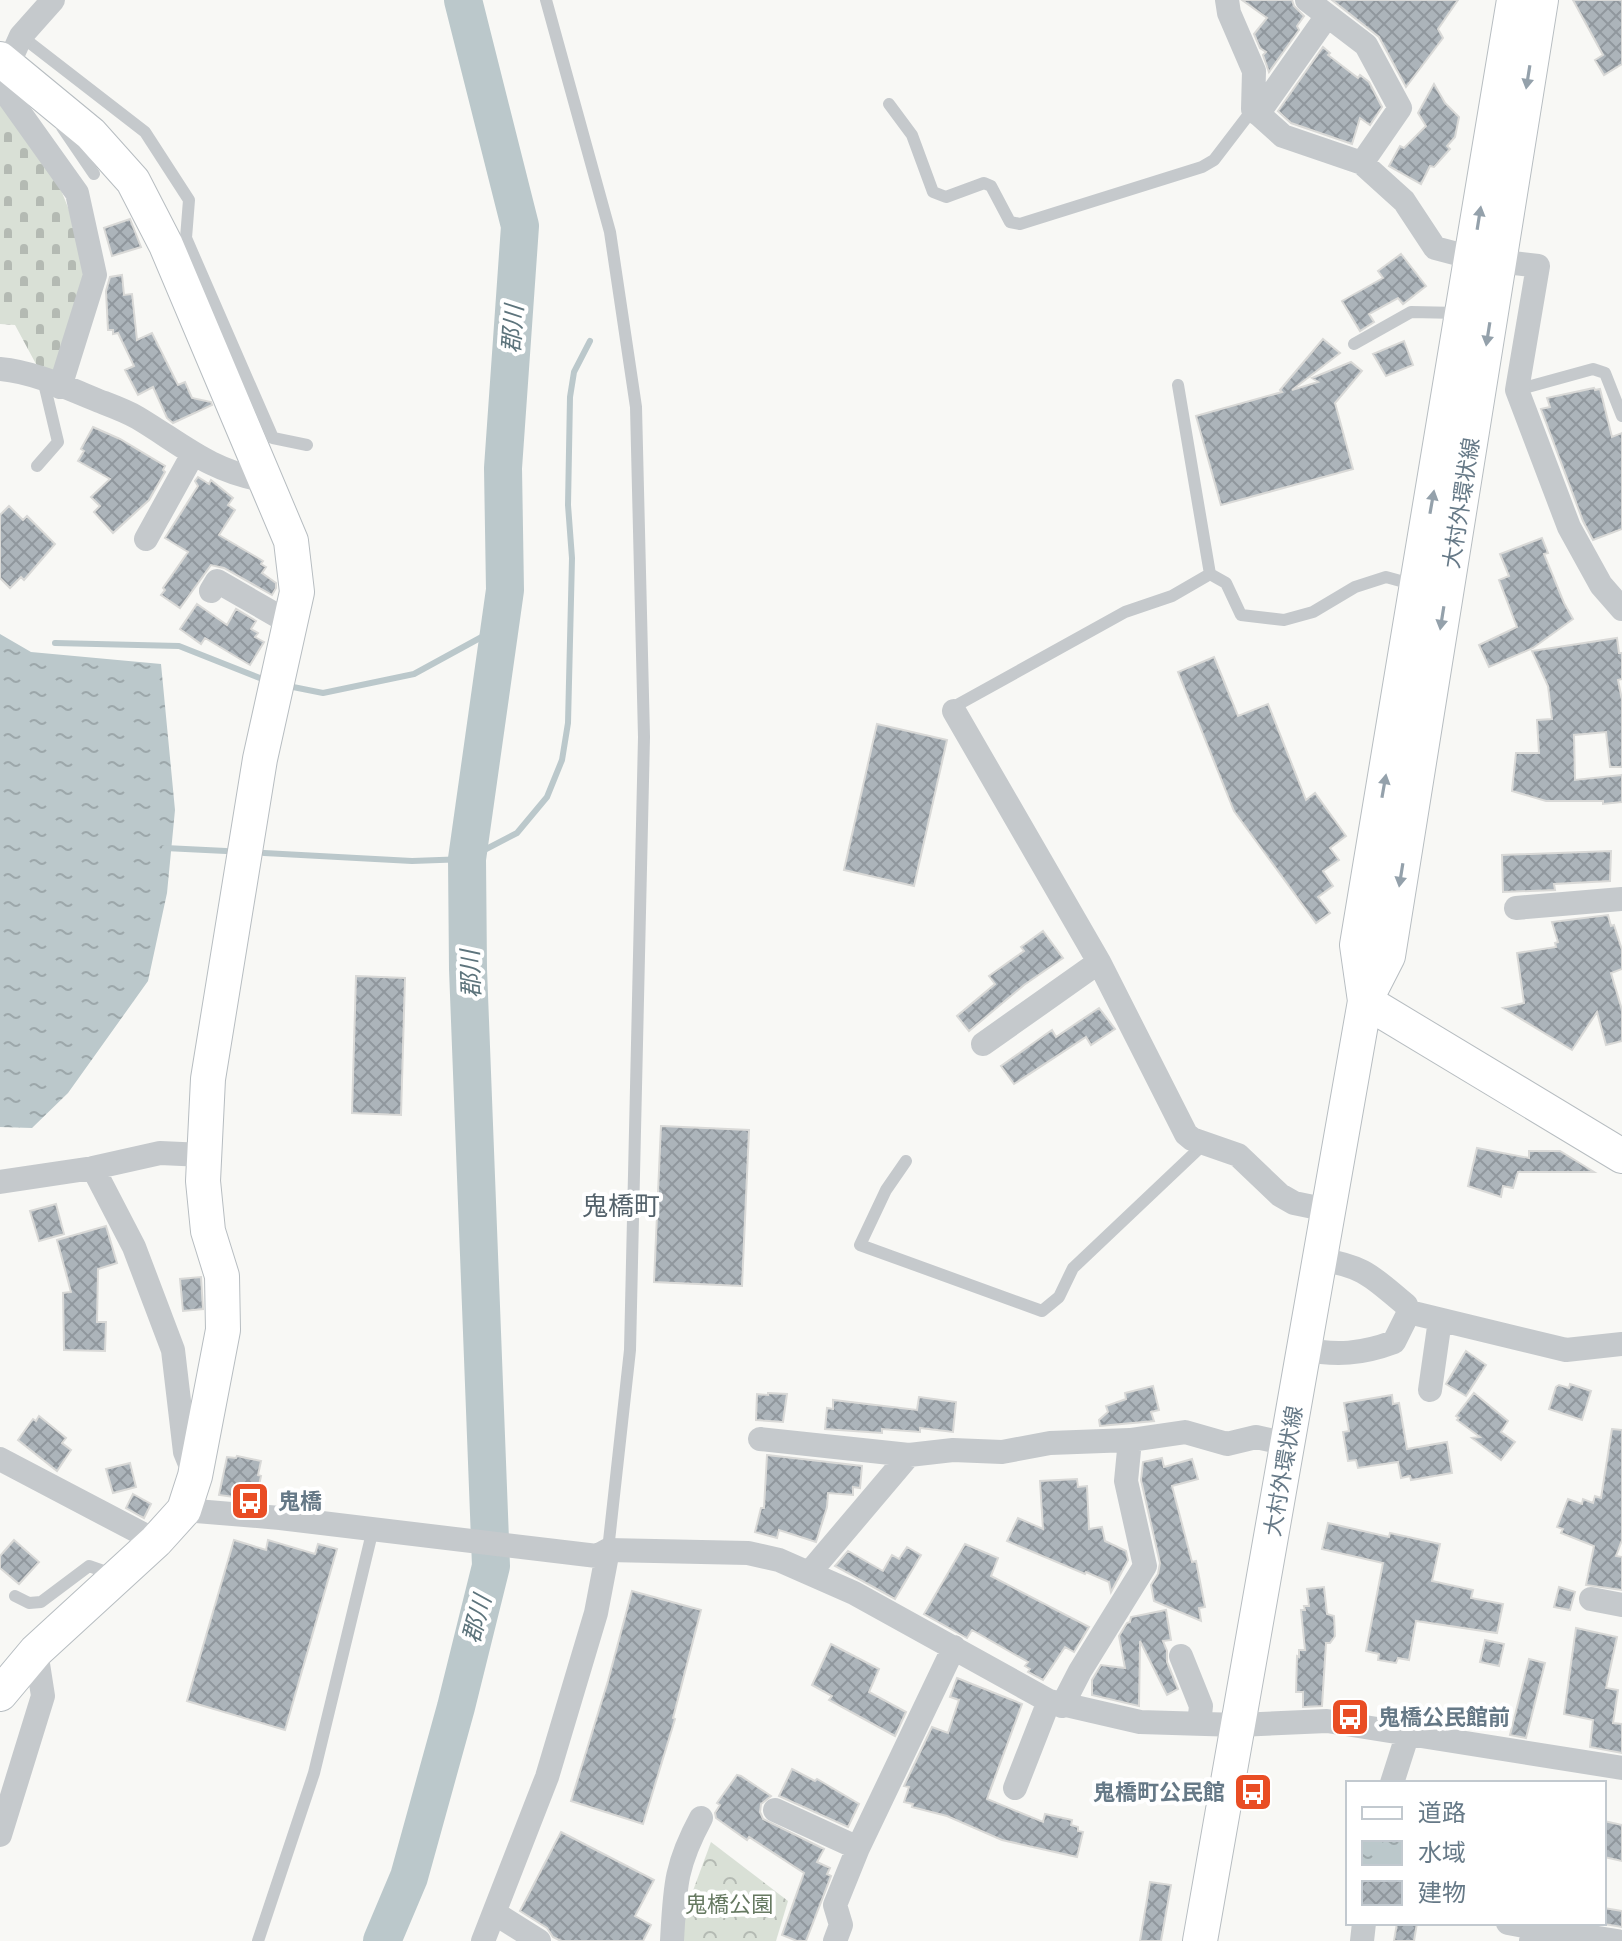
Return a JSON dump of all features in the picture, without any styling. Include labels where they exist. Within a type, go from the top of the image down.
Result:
[{"type":"main road","name":"大村外環状線","points":[[1200,1941],[1365,1001],[1388,956],[1486,259],[1514,0]]},
{"type":"main road","name":"大村外環状線","points":[[1365,1001],[1357,945],[1464,314],[1486,259],[1541,0]]},
{"type":"main road","points":[[0,1694],[36,1651],[156,1541],[184,1510],[195,1476],[223,1330],[222,1276],[208,1231],[203,1181],[208,1079],[260,759],[297,592],[291,541],[166,245],[133,181],[91,134],[12,66]]},
{"type":"main road","points":[[1365,1001],[1622,1156]]},
{"type":"street","points":[[52,383],[95,275],[77,193],[12,66],[53,0]]},
{"type":"street","points":[[1227,0],[1229,13],[1254,71],[1256,111],[1283,136],[1362,163],[1404,201],[1435,248],[1538,266],[1517,390],[1569,527],[1601,585],[1622,609]]},
{"type":"street","points":[[1307,0],[1366,45],[1400,108],[1362,163]]},
{"type":"street","points":[[1256,111],[1327,16]]},
{"type":"street","points":[[0,369],[17,370],[135,416],[193,454],[235,475],[263,480]]},
{"type":"street","points":[[146,539],[193,454]]},
{"type":"street","points":[[211,591],[217,581],[290,623]]},
{"type":"street","points":[[954,711],[1099,962],[1186,1134],[1204,1144],[1238,1155],[1280,1195],[1294,1203],[1328,1210]]},
{"type":"street","points":[[1516,908],[1622,899]]},
{"type":"street","points":[[983,1044],[1099,962]]},
{"type":"street","points":[[0,1182],[93,1168],[160,1153],[204,1155]]},
{"type":"street","points":[[93,1168],[134,1247],[173,1350],[185,1452],[195,1476]]},
{"type":"street","points":[[1303,1349],[1333,1356],[1377,1348],[1394,1342],[1409,1312],[1406,1305],[1364,1270],[1319,1259]]},
{"type":"street","points":[[1409,1312],[1566,1350],[1622,1344]]},
{"type":"street","points":[[1430,1390],[1440,1320]]},
{"type":"street","points":[[760,1439],[909,1455],[953,1450],[1002,1452],[1050,1443],[1130,1440],[1185,1432],[1227,1444],[1256,1437],[1288,1444]]},
{"type":"street","points":[[1015,1788],[1055,1703],[1080,1671],[1145,1566],[1126,1481],[1130,1440]]},
{"type":"street","points":[[810,1572],[909,1455]]},
{"type":"street","points":[[0,1459],[156,1541]]},
{"type":"street","points":[[184,1510],[602,1553],[748,1553],[779,1560],[854,1593],[1055,1703],[1140,1722],[1238,1725],[1327,1721],[1622,1768]]},
{"type":"street","points":[[483,1941],[496,1914],[552,1762],[596,1613],[602,1553]]},
{"type":"street","points":[[1591,1599],[1622,1605]]},
{"type":"street","points":[[835,1941],[841,1925],[835,1905],[858,1848],[954,1647]]},
{"type":"street","points":[[0,1835],[43,1696],[36,1651]]},
{"type":"street","points":[[1181,1656],[1201,1706],[1199,1724]]},
{"type":"street","points":[[1393,1781],[1408,1733]]},
{"type":"street","points":[[775,1810],[858,1848]]},
{"type":"street","points":[[672,1941],[675,1880],[684,1849],[701,1818]]},
{"type":"street","points":[[496,1914],[539,1941]]},
{"type":"street","points":[[1524,1928],[1617,1941]]},
{"type":"lane","points":[[546,0],[610,232],[636,407],[644,737],[631,1318],[630,1350],[602,1553]]},
{"type":"lane","points":[[12,66],[94,174]]},
{"type":"lane","points":[[12,66],[145,132],[189,200],[186,238],[273,438],[307,445]]},
{"type":"lane","points":[[889,104],[912,135],[933,192],[946,197],[984,183],[991,186],[1010,222],[1020,224],[1202,167],[1214,160],[1256,111]]},
{"type":"lane","points":[[1354,344],[1411,312],[1464,314]]},
{"type":"lane","points":[[1517,390],[1593,369],[1605,373],[1622,416]]},
{"type":"lane","points":[[37,466],[58,442],[52,383]]},
{"type":"lane","points":[[1178,385],[1210,574]]},
{"type":"lane","points":[[1210,574],[1226,583],[1241,615],[1284,620],[1313,612],[1355,587],[1386,577],[1418,585]]},
{"type":"lane","points":[[954,711],[959,704],[1125,612],[1172,596],[1210,574]]},
{"type":"lane","points":[[906,1161],[886,1190],[860,1245],[1042,1311],[1059,1297],[1073,1268],[1204,1144]]},
{"type":"lane","points":[[258,1941],[314,1773],[380,1530]]},
{"type":"lane","points":[[15,1596],[29,1603],[41,1602],[89,1566],[118,1576]]},
{"type":"green space","points":[[0,105],[49,160],[91,265],[55,380],[36,364],[15,325],[0,324]]},
{"type":"green space","name":"鬼橋公園","points":[[711,1842],[788,1901],[776,1941],[684,1941],[684,1915]]},
{"type":"water","points":[[0,634],[31,652],[161,664],[175,810],[167,893],[148,981],[68,1093],[32,1128],[0,1127]]},
{"type":"building","points":[[1242,0],[1292,0],[1304,16],[1297,26],[1299,30],[1269,72],[1263,55],[1266,52],[1260,48],[1254,34],[1267,18]]},
{"type":"building","points":[[1332,0],[1458,0],[1438,29],[1443,38],[1406,87],[1379,37]]},
{"type":"building","points":[[1573,0],[1622,0],[1622,64],[1604,75],[1595,60],[1603,55]]},
{"type":"building","points":[[1323,47],[1330,53],[1328,55],[1358,78],[1360,75],[1369,82],[1382,107],[1370,125],[1360,118],[1352,144],[1291,123],[1278,111]]},
{"type":"building","points":[[1434,84],[1445,103],[1459,117],[1455,137],[1447,146],[1450,149],[1434,167],[1430,166],[1421,184],[1389,166],[1400,146],[1404,148],[1426,126],[1418,113]]},
{"type":"building","points":[[130,219],[141,247],[112,256],[104,228]]},
{"type":"building","points":[[1401,254],[1426,286],[1403,304],[1398,298],[1369,314],[1374,322],[1360,331],[1342,301],[1383,278],[1378,271]]},
{"type":"building","points":[[122,275],[124,295],[132,294],[137,340],[152,333],[178,385],[185,382],[192,398],[211,402],[212,405],[173,423],[167,418],[153,387],[138,395],[125,370],[134,366],[118,333],[108,330],[106,291],[110,277]]},
{"type":"building","points":[[1323,339],[1340,353],[1292,390],[1318,382],[1312,378],[1351,362],[1362,371],[1335,403],[1353,469],[1221,505],[1196,416],[1282,392],[1280,390]]},
{"type":"building","points":[[1404,341],[1413,365],[1386,376],[1373,354]]},
{"type":"building","points":[[1600,389],[1612,437],[1622,433],[1622,529],[1593,540],[1541,409],[1550,407],[1547,398]]},
{"type":"building","points":[[93,427],[165,466],[165,472],[149,500],[113,533],[94,512],[100,506],[91,497],[110,479],[78,461]]},
{"type":"building","points":[[198,477],[209,484],[211,480],[233,498],[228,505],[235,510],[219,535],[263,561],[261,564],[266,567],[262,573],[276,583],[272,595],[224,568],[211,565],[180,608],[161,595],[188,552],[165,538],[198,486],[195,481]]},
{"type":"building","points":[[9,506],[23,520],[27,516],[55,544],[24,580],[21,577],[10,588],[0,578],[0,515]]},
{"type":"building","points":[[1542,538],[1548,553],[1544,554],[1573,619],[1533,648],[1489,667],[1479,645],[1517,627],[1499,580],[1509,576],[1500,554]]},
{"type":"building","points":[[197,604],[227,625],[236,609],[256,621],[251,629],[258,633],[255,637],[264,642],[250,665],[205,638],[201,644],[180,629]]},
{"type":"building","points":[[1617,638],[1619,653],[1622,653],[1622,679],[1618,680],[1622,700],[1622,767],[1610,767],[1606,732],[1574,735],[1575,780],[1622,775],[1622,802],[1546,801],[1512,791],[1516,753],[1539,753],[1537,720],[1552,719],[1548,686],[1532,651]]},
{"type":"building","points":[[1214,657],[1238,716],[1268,704],[1306,800],[1315,793],[1346,836],[1330,848],[1339,860],[1323,871],[1333,886],[1318,897],[1330,913],[1316,923],[1234,811],[1178,672]]},
{"type":"building","points":[[877,724],[947,740],[914,886],[844,870]]},
{"type":"building","points":[[1611,851],[1610,881],[1554,884],[1555,890],[1503,892],[1502,855]]},
{"type":"building","points":[[1608,915],[1622,950],[1622,969],[1611,973],[1622,1010],[1622,1041],[1606,1045],[1597,1012],[1572,1050],[1503,1008],[1524,1003],[1517,953],[1556,947],[1555,943],[1558,942],[1552,922]]},
{"type":"building","points":[[1043,931],[1063,958],[1024,985],[969,1031],[957,1016],[995,984],[989,976],[1024,951],[1021,947]]},
{"type":"building","points":[[356,976],[405,978],[401,1115],[352,1113]]},
{"type":"building","points":[[1099,1008],[1115,1029],[1091,1045],[1086,1037],[1014,1084],[1001,1066],[1052,1030],[1056,1037]]},
{"type":"building","points":[[661,1126],[749,1130],[742,1286],[654,1282]]},
{"type":"building","points":[[1477,1148],[1529,1158],[1529,1151],[1560,1151],[1594,1172],[1518,1172],[1513,1188],[1503,1186],[1501,1197],[1468,1186]]},
{"type":"building","points":[[56,1204],[64,1234],[39,1241],[30,1211]]},
{"type":"building","points":[[106,1226],[117,1263],[98,1269],[97,1322],[106,1322],[105,1351],[64,1350],[63,1293],[71,1292],[57,1240]]},
{"type":"building","points":[[201,1277],[203,1309],[183,1311],[180,1279]]},
{"type":"building","points":[[1466,1351],[1486,1365],[1466,1396],[1446,1384]]},
{"type":"building","points":[[1570,1384],[1591,1391],[1582,1420],[1549,1409],[1556,1387],[1569,1388]]},
{"type":"building","points":[[1153,1386],[1159,1410],[1151,1412],[1154,1421],[1100,1426],[1099,1420],[1108,1412],[1106,1406],[1126,1399],[1125,1393]]},
{"type":"building","points":[[1474,1393],[1508,1421],[1501,1432],[1515,1442],[1501,1460],[1472,1438],[1480,1437],[1457,1420],[1459,1418],[1456,1416]]},
{"type":"building","points":[[757,1394],[787,1394],[783,1422],[756,1420]]},
{"type":"building","points":[[1392,1395],[1393,1404],[1399,1403],[1407,1449],[1447,1442],[1452,1473],[1411,1480],[1410,1476],[1401,1478],[1398,1462],[1358,1468],[1356,1460],[1348,1461],[1343,1432],[1349,1431],[1344,1403]]},
{"type":"building","points":[[919,1397],[956,1402],[953,1432],[920,1428],[920,1432],[882,1429],[882,1433],[825,1429],[827,1408],[833,1409],[833,1400],[917,1410]]},
{"type":"building","points":[[39,1416],[66,1438],[62,1443],[71,1450],[57,1471],[18,1440],[33,1419],[36,1421]]},
{"type":"building","points":[[1612,1429],[1622,1430],[1622,1540],[1616,1556],[1622,1557],[1622,1590],[1586,1585],[1594,1546],[1561,1533],[1563,1529],[1557,1527],[1568,1499],[1582,1504],[1583,1499],[1593,1503],[1595,1496],[1601,1498]]},
{"type":"building","points":[[767,1455],[862,1466],[860,1488],[853,1487],[853,1495],[828,1493],[816,1542],[779,1530],[777,1538],[755,1532],[761,1508],[764,1508]]},
{"type":"building","points":[[227,1457],[261,1461],[256,1500],[219,1495]]},
{"type":"building","points":[[1162,1458],[1164,1467],[1192,1459],[1198,1479],[1172,1486],[1192,1562],[1196,1561],[1205,1607],[1199,1608],[1201,1621],[1154,1601],[1151,1585],[1160,1563],[1141,1480],[1143,1462]]},
{"type":"building","points":[[130,1463],[136,1487],[113,1493],[106,1469]]},
{"type":"building","points":[[1077,1479],[1078,1487],[1087,1486],[1089,1529],[1102,1527],[1105,1541],[1126,1551],[1128,1560],[1111,1592],[1109,1582],[1007,1541],[1018,1518],[1043,1529],[1040,1481]]},
{"type":"building","points":[[133,1494],[151,1504],[144,1518],[126,1508]]},
{"type":"building","points":[[1328,1523],[1389,1537],[1390,1533],[1440,1544],[1432,1581],[1473,1590],[1471,1598],[1503,1604],[1497,1633],[1416,1621],[1409,1660],[1398,1658],[1396,1663],[1378,1660],[1379,1654],[1366,1651],[1383,1563],[1322,1549]]},
{"type":"building","points":[[14,1540],[39,1562],[19,1584],[0,1568],[0,1556]]},
{"type":"building","points":[[234,1540],[266,1550],[268,1540],[315,1554],[318,1544],[337,1549],[285,1730],[187,1701]]},
{"type":"building","points":[[965,1544],[998,1558],[991,1576],[1089,1627],[1074,1652],[1065,1647],[1043,1680],[1028,1672],[1030,1669],[1025,1666],[1028,1662],[972,1630],[967,1638],[924,1614]]},
{"type":"building","points":[[907,1547],[921,1555],[895,1599],[835,1566],[848,1551],[883,1571],[892,1555],[899,1559]]},
{"type":"building","points":[[1324,1587],[1327,1614],[1334,1616],[1335,1636],[1330,1643],[1326,1643],[1322,1706],[1303,1707],[1303,1692],[1296,1692],[1297,1656],[1299,1650],[1305,1650],[1301,1610],[1309,1606],[1307,1589]]},
{"type":"building","points":[[1559,1587],[1575,1592],[1570,1610],[1554,1607]]},
{"type":"building","points":[[632,1591],[701,1610],[675,1719],[643,1824],[571,1801]]},
{"type":"building","points":[[1166,1610],[1171,1640],[1163,1641],[1167,1662],[1178,1689],[1167,1695],[1140,1641],[1139,1706],[1092,1695],[1092,1680],[1101,1665],[1125,1668],[1119,1636],[1131,1617]]},
{"type":"building","points":[[1576,1628],[1617,1637],[1606,1688],[1618,1690],[1613,1723],[1622,1724],[1622,1753],[1590,1747],[1593,1720],[1564,1714]]},
{"type":"building","points":[[1485,1640],[1504,1644],[1499,1666],[1480,1662]]},
{"type":"building","points":[[831,1644],[879,1669],[869,1692],[906,1712],[895,1736],[829,1700],[832,1696],[812,1685]]},
{"type":"building","points":[[1529,1659],[1545,1663],[1526,1738],[1510,1735]]},
{"type":"building","points":[[957,1678],[1022,1704],[987,1799],[1043,1822],[1045,1814],[1072,1820],[1071,1825],[1083,1832],[1077,1857],[1002,1840],[947,1816],[904,1802],[909,1787],[904,1786],[932,1727],[948,1733],[959,1700],[950,1697]]},
{"type":"building","points":[[792,1769],[815,1781],[817,1779],[859,1804],[848,1827],[779,1796]]},
{"type":"building","points":[[737,1775],[771,1796],[761,1804],[763,1819],[824,1849],[817,1862],[830,1868],[827,1874],[831,1876],[806,1941],[782,1935],[804,1873],[716,1818],[715,1813],[720,1805],[717,1803]]},
{"type":"building","points":[[1606,1821],[1622,1825],[1622,1861],[1606,1857]]},
{"type":"building","points":[[561,1832],[654,1880],[635,1916],[651,1925],[643,1941],[561,1941],[520,1911]]},
{"type":"building","points":[[1150,1882],[1171,1885],[1161,1941],[1140,1941]]},
{"type":"building","points":[[1606,1908],[1622,1911],[1622,1927],[1606,1924]]},
{"type":"building","points":[[1397,1925],[1417,1925],[1414,1941],[1394,1941]]},
{"type":"waterway","name":"郡川","points":[[382,1941],[409,1877],[491,1566],[468,969],[467,859],[505,590],[503,468],[520,226],[463,0]]},
{"type":"waterway","points":[[264,853],[412,861],[467,859],[517,833],[547,797],[562,760],[568,723],[572,558],[568,505],[570,397],[574,372],[590,341]]},
{"type":"waterway","points":[[288,686],[323,693],[414,674],[500,627]]},
{"type":"waterway","points":[[55,643],[179,646],[265,680]]},
{"type":"waterway","points":[[165,848],[226,851]]},
{"type":"place","name":"鬼橋","points":[[250,1501]]},
{"type":"place","name":"鬼橋公民館前","points":[[1350,1717]]},
{"type":"place","name":"鬼橋町公民館","points":[[1253,1792]]},
{"type":"district","name":"鬼橋町","points":[[621,1206]]}]
